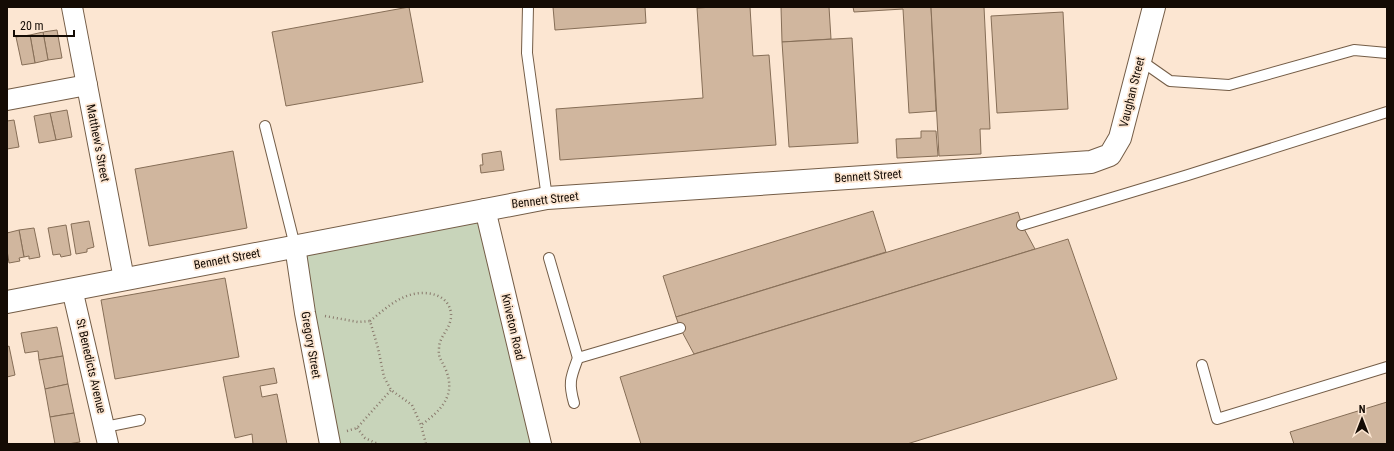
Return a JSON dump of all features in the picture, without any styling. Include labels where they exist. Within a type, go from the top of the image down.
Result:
[{"type":"street","name":"Matthew's Street","points":[[72,7],[124,279]]},
{"type":"street","name":"Vaughan Street","points":[[1091,162],[1110,155],[1120,138],[1154,7]]},
{"type":"street","points":[[7,100],[87,85]]},
{"type":"street","name":"Bennett Street","points":[[7,302],[547,198],[1091,162]]},
{"type":"street","name":"Kniveton Road","points":[[485,209],[541,444]]},
{"type":"street","name":"Gregory Street","points":[[295,246],[305,313],[335,439]]},
{"type":"street","name":"St Benedicts Avenue","points":[[72,289],[106,435]]},
{"type":"lane","points":[[528,7],[527,53],[547,198]]},
{"type":"lane","points":[[1140,60],[1170,81],[1229,85],[1354,50],[1387,52]]},
{"type":"lane","points":[[1022,225],[1188,175],[1387,112]]},
{"type":"lane","points":[[265,126],[295,246]]},
{"type":"lane","points":[[549,258],[578,358],[571,377],[570,389],[574,403]]},
{"type":"lane","points":[[578,358],[680,328]]},
{"type":"lane","points":[[1202,365],[1217,419],[1387,367]]},
{"type":"lane","points":[[106,435],[140,420]]},
{"type":"path","points":[[305,313],[358,322],[370,321],[402,297],[420,293],[438,295],[447,302],[451,314],[450,325],[439,346],[439,357],[445,366],[450,380],[450,394],[441,408],[421,426]]},
{"type":"path","points":[[370,321],[378,348],[384,377],[391,390],[412,405],[421,426],[426,444],[421,444]]},
{"type":"path","points":[[335,439],[357,428],[391,390]]},
{"type":"path","points":[[357,428],[365,438],[378,444]]},
{"type":"green space","points":[[480,214],[535,444],[334,444],[300,248]]},
{"type":"building","points":[[409,7],[423,82],[286,106],[272,32]]},
{"type":"building","points":[[553,7],[645,7],[646,23],[555,30]]},
{"type":"building","points":[[750,7],[753,56],[769,55],[776,145],[560,160],[556,109],[703,98],[697,8]]},
{"type":"building","points":[[781,7],[829,7],[831,39],[782,42]]},
{"type":"building","points":[[853,7],[931,7],[936,111],[909,113],[903,9],[854,12]]},
{"type":"building","points":[[931,7],[984,7],[990,129],[980,129],[981,154],[939,156]]},
{"type":"building","points":[[1063,12],[1068,109],[997,113],[991,16]]},
{"type":"building","points":[[57,30],[62,58],[48,60],[43,32]]},
{"type":"building","points":[[43,32],[48,60],[35,63],[30,35]]},
{"type":"building","points":[[30,35],[35,63],[22,65],[16,37]]},
{"type":"building","points":[[852,38],[858,143],[789,147],[782,42]]},
{"type":"building","points":[[67,110],[72,137],[56,140],[50,113]]},
{"type":"building","points":[[50,113],[56,140],[39,143],[34,116]]},
{"type":"building","points":[[14,120],[19,147],[7,149],[7,121]]},
{"type":"building","points":[[921,131],[936,131],[938,156],[897,158],[896,139],[921,138]]},
{"type":"building","points":[[233,151],[247,228],[149,246],[135,169]]},
{"type":"building","points":[[501,151],[504,170],[481,173],[480,165],[483,165],[482,154]]},
{"type":"building","points":[[873,211],[886,252],[676,317],[663,276]]},
{"type":"building","points":[[1018,212],[1022,225],[1035,249],[694,354],[680,328],[676,317]]},
{"type":"building","points":[[89,221],[94,247],[87,249],[87,252],[76,254],[71,224]]},
{"type":"building","points":[[66,225],[71,255],[61,257],[60,254],[53,255],[48,228]]},
{"type":"building","points":[[34,228],[40,257],[29,259],[29,256],[24,257],[19,230]]},
{"type":"building","points":[[19,230],[24,257],[19,258],[20,261],[9,263],[7,233]]},
{"type":"building","points":[[1068,239],[1117,379],[907,444],[641,444],[620,377]]},
{"type":"building","points":[[225,278],[239,357],[115,379],[101,300]]},
{"type":"building","points":[[57,327],[63,356],[39,360],[38,351],[25,353],[21,333]]},
{"type":"building","points":[[9,346],[15,375],[7,377],[7,347]]},
{"type":"building","points":[[63,356],[68,384],[45,389],[39,360]]},
{"type":"building","points":[[274,368],[277,383],[260,386],[262,397],[277,394],[287,444],[253,444],[252,434],[235,438],[223,377]]},
{"type":"building","points":[[68,384],[74,413],[50,417],[45,389]]},
{"type":"building","points":[[1387,402],[1387,444],[1294,444],[1290,432]]},
{"type":"building","points":[[74,413],[80,442],[55,444],[50,417]]}]
